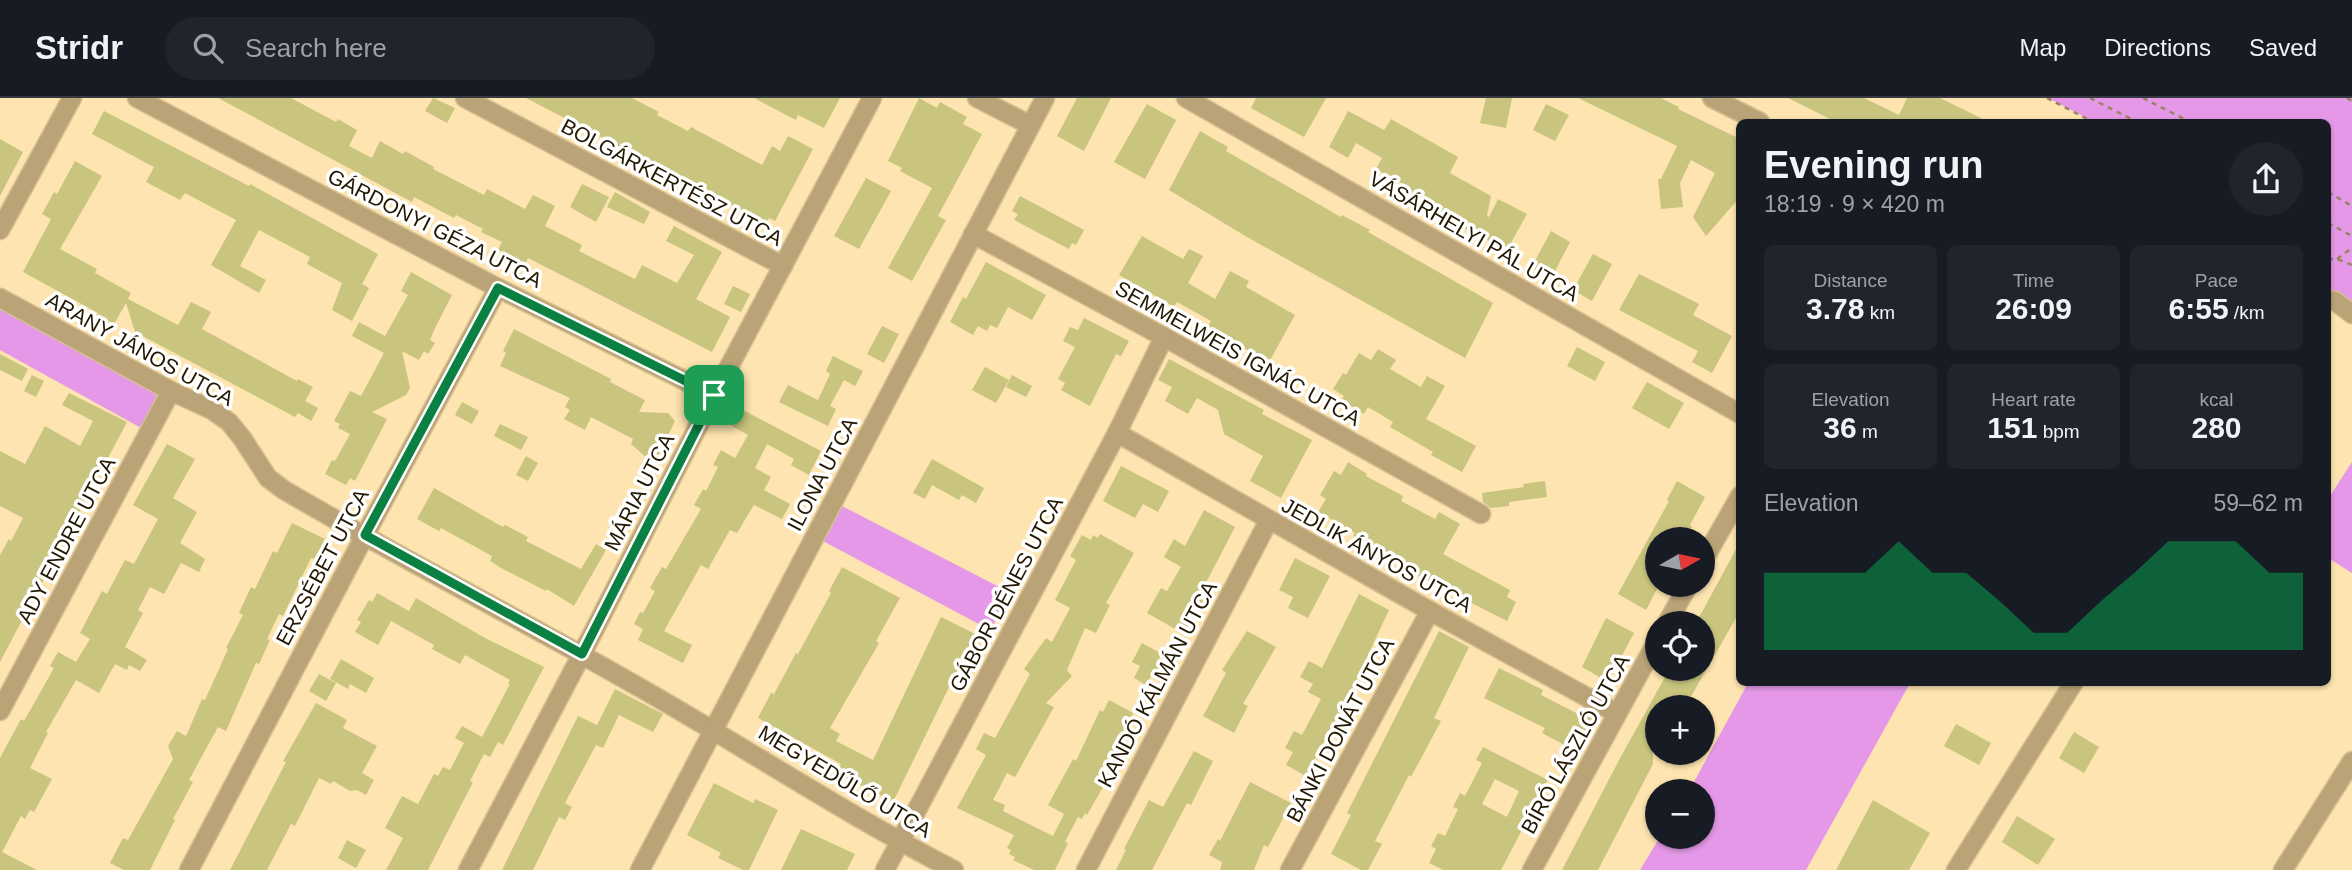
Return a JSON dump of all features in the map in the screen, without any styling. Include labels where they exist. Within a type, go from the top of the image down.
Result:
[{"type":"street","points":[[0,230],[72,98]]},
{"type":"street","name":"GÁRDONYI GÉZA UTCA","points":[[137,98],[498,288],[714,395]]},
{"type":"street","name":"BOLGÁRKERTÉSZ UTCA","points":[[465,98],[783,266]]},
{"type":"street","name":"MÁRIA UTCA","points":[[468,870],[714,395],[872,98]]},
{"type":"street","points":[[977,98],[1030,125]]},
{"type":"street","name":"ILONA UTCA","points":[[640,870],[1045,98]]},
{"type":"street","name":"VÁSÁRHELYI PÁL UTCA","points":[[1186,98],[1736,412]]},
{"type":"street","points":[[1712,98],[1754,119]]},
{"type":"street","name":"SEMMELWEIS IGNÁC UTCA","points":[[973,234],[1481,514]]},
{"type":"street","name":"ERZSÉBET UTCA","points":[[189,870],[498,288]]},
{"type":"street","name":"ARANY JÁNOS UTCA","points":[[0,298],[171,391],[212,410],[229,422],[268,478],[276,484],[714,730]]},
{"type":"street","points":[[2331,300],[2352,314]]},
{"type":"street","name":"GÁBOR DÉNES UTCA","points":[[885,870],[1117,433],[1164,337]]},
{"type":"street","name":"ADY ENDRE UTCA","points":[[0,711],[171,391]]},
{"type":"street","name":"JEDLIK ÁNYOS UTCA","points":[[1117,433],[1616,713]]},
{"type":"street","points":[[1715,540],[1736,503]]},
{"type":"street","name":"KANDÓ KÁLMÁN UTCA","points":[[1086,870],[1269,520]]},
{"type":"street","name":"BÁNKI DONÁT UTCA","points":[[1290,870],[1430,611]]},
{"type":"street","name":"BÍRÓ LÁSZLÓ UTCA","points":[[1532,870],[1645,662]]},
{"type":"street","points":[[1956,870],[2071,686]]},
{"type":"street","name":"MEGYEDŰLŐ UTCA","points":[[714,730],[900,842],[954,870]]},
{"type":"street","points":[[2283,870],[2352,761]]},
{"type":"path","points":[[2048,98],[2087,119]]},
{"type":"path","points":[[2090,98],[2131,119]]},
{"type":"path","points":[[2143,98],[2184,119]]},
{"type":"path","points":[[2347,98],[2352,101]]},
{"type":"path","points":[[2331,194],[2352,206]]},
{"type":"path","points":[[2331,224],[2352,236]]},
{"type":"path","points":[[2337,259],[2352,248]]},
{"type":"path","points":[[2331,259],[2352,265]]},
{"type":"shaded area","points":[[2048,98],[2352,98],[2352,308],[2331,298],[2331,119],[2088,119]]},
{"type":"shaded area","points":[[0,304],[155,389],[155,404],[143,429],[0,350]]},
{"type":"shaded area","points":[[2352,462],[2352,573],[2331,560],[2331,494]]},
{"type":"shaded area","points":[[840,505],[1011,593],[990,630],[821,540]]},
{"type":"shaded area","points":[[1746,686],[1908,686],[1806,870],[1640,870],[1653,849],[1715,849],[1715,779],[1696,779],[1703,765],[1715,765],[1715,743]]},
{"type":"building","points":[[218,98],[291,98],[357,130],[349,146],[372,158],[380,141],[403,154],[405,151],[434,167],[433,169],[484,195],[487,189],[525,209],[533,195],[555,206],[545,226],[582,245],[579,251],[635,279],[642,265],[677,283],[694,255],[666,241],[674,226],[722,252],[696,299],[730,317],[712,352],[528,258],[525,265],[498,250],[502,242],[481,232],[483,229],[456,215],[454,218],[414,197],[412,202]]},
{"type":"building","points":[[433,98],[455,108],[447,123],[425,111]]},
{"type":"building","points":[[526,98],[632,98],[688,131],[691,127],[762,165],[772,146],[780,151],[788,136],[813,149],[775,221],[769,218],[766,223]]},
{"type":"building","points":[[754,98],[840,98],[824,128],[798,115],[796,120]]},
{"type":"building","points":[[919,98],[937,108],[940,102],[967,117],[963,124],[982,134],[938,216],[946,220],[912,281],[888,268],[932,188],[900,171],[902,168],[888,161]]},
{"type":"building","points":[[1077,98],[1111,98],[1084,151],[1057,136]]},
{"type":"building","points":[[1256,98],[1326,98],[1304,137],[1251,108]]},
{"type":"building","points":[[1486,98],[1512,98],[1506,128],[1480,123]]},
{"type":"building","points":[[1578,98],[1661,98],[1736,137],[1736,202],[1706,236],[1693,217],[1715,173],[1691,160],[1680,183],[1683,207],[1661,209],[1658,179],[1661,179],[1677,146]]},
{"type":"building","points":[[1788,98],[1864,98],[1899,115],[1907,98],[1940,98],[1983,119],[1830,119]]},
{"type":"building","points":[[1147,104],[1176,120],[1145,179],[1114,162]]},
{"type":"building","points":[[1546,104],[1569,115],[1555,141],[1533,130]]},
{"type":"building","points":[[104,111],[249,186],[250,184],[378,254],[362,284],[369,288],[352,321],[332,310],[342,283],[307,264],[310,257],[259,230],[240,266],[266,280],[259,293],[211,265],[236,220],[185,193],[180,200],[146,182],[154,167],[92,134]]},
{"type":"building","points":[[1348,111],[1384,130],[1391,119],[1458,157],[1450,173],[1491,196],[1487,216],[1489,217],[1498,199],[1527,214],[1507,250],[1446,219],[1447,217],[1408,194],[1411,189],[1376,169],[1382,158],[1356,143],[1348,158],[1329,147]]},
{"type":"building","points":[[1200,131],[1228,147],[1226,151],[1341,217],[1342,215],[1370,230],[1368,232],[1493,303],[1465,358],[1247,237],[1169,190]]},
{"type":"building","points":[[0,139],[23,152],[0,196]]},
{"type":"building","points":[[75,161],[102,176],[60,249],[97,269],[95,273],[131,293],[128,299],[178,325],[191,302],[211,312],[202,329],[313,387],[305,401],[318,408],[311,421],[298,413],[295,417],[135,332],[126,303],[114,324],[23,272],[51,219],[42,214],[54,192],[57,194]]},
{"type":"building","points":[[866,178],[891,191],[859,249],[834,236]]},
{"type":"building","points":[[582,184],[609,197],[596,222],[570,207]]},
{"type":"building","points":[[615,192],[650,212],[644,224],[607,207]]},
{"type":"building","points":[[1020,196],[1084,230],[1076,245],[1072,243],[1069,249],[1014,220],[1018,214],[1012,211]]},
{"type":"building","points":[[1551,231],[1570,242],[1551,279],[1531,268]]},
{"type":"building","points":[[1142,236],[1183,259],[1189,249],[1203,256],[1188,283],[1215,299],[1230,271],[1249,281],[1246,287],[1295,315],[1269,362],[1207,328],[1211,321],[1177,302],[1174,307],[1119,275]]},
{"type":"building","points":[[1593,254],[1612,264],[1592,301],[1573,290]]},
{"type":"building","points":[[986,262],[1046,295],[1032,320],[1008,307],[997,328],[990,325],[987,331],[978,326],[973,335],[950,322]]},
{"type":"building","points":[[411,272],[452,295],[430,340],[435,343],[428,354],[424,351],[419,360],[402,351],[410,388],[406,395],[372,412],[387,419],[355,481],[350,478],[346,485],[325,474],[350,434],[338,428],[340,424],[334,421],[350,391],[361,396],[384,353],[352,336],[359,322],[385,336],[408,295],[401,291]]},
{"type":"building","points":[[1639,274],[1699,304],[1693,315],[1732,336],[1712,373],[1692,362],[1698,351],[1619,310]]},
{"type":"building","points":[[733,286],[750,294],[741,312],[724,304]]},
{"type":"building","points":[[1084,318],[1129,341],[1121,356],[1116,354],[1090,406],[1061,390],[1065,383],[1058,379],[1075,347],[1063,341],[1070,327],[1078,330]]},
{"type":"building","points":[[882,326],[899,334],[884,363],[867,354]]},
{"type":"building","points":[[514,329],[611,379],[610,382],[645,400],[639,412],[668,413],[675,421],[657,458],[648,459],[631,444],[633,439],[591,417],[585,430],[564,419],[570,410],[565,407],[570,398],[500,366],[506,353],[503,351]]},
{"type":"building","points":[[1577,347],[1605,362],[1595,381],[1567,366]]},
{"type":"building","points":[[1378,349],[1396,360],[1390,369],[1421,387],[1427,376],[1445,386],[1426,419],[1476,446],[1462,472],[1390,427],[1393,422],[1368,407],[1364,414],[1341,400],[1344,396],[1333,389],[1343,373],[1346,375],[1359,353],[1371,360]]},
{"type":"building","points":[[0,354],[28,369],[22,381],[0,370]]},
{"type":"building","points":[[833,356],[863,371],[855,386],[844,380],[830,406],[836,409],[828,426],[779,402],[788,385],[818,400],[830,374],[826,371]]},
{"type":"building","points":[[1169,359],[1264,410],[1262,414],[1312,440],[1281,498],[1250,481],[1263,456],[1224,434],[1218,410],[1197,398],[1188,414],[1165,401],[1172,387],[1158,380]]},
{"type":"building","points":[[985,367],[1009,380],[996,403],[972,390]]},
{"type":"building","points":[[32,375],[44,381],[36,397],[24,391]]},
{"type":"building","points":[[1012,375],[1032,386],[1026,397],[1006,387]]},
{"type":"building","points":[[1647,382],[1684,403],[1669,429],[1632,408]]},
{"type":"building","points":[[69,393],[127,422],[0,662],[0,555],[23,518],[0,506],[0,451],[25,464],[45,426],[80,446],[93,421],[62,405]]},
{"type":"building","points":[[462,402],[479,411],[472,424],[455,415]]},
{"type":"building","points":[[741,409],[821,451],[809,475],[791,465],[794,459],[767,444],[755,468],[771,477],[764,490],[790,504],[782,519],[754,505],[737,533],[730,530],[708,569],[701,565],[664,631],[692,645],[683,663],[638,640],[643,629],[634,624],[655,591],[650,588],[662,567],[666,569],[701,509],[694,505],[703,489],[706,491],[718,467],[713,465],[721,450],[735,458],[748,435],[732,426]]},
{"type":"building","points":[[500,424],[528,437],[521,450],[494,436]]},
{"type":"building","points":[[167,444],[195,459],[173,498],[197,512],[180,543],[205,559],[199,572],[181,563],[164,594],[150,587],[138,610],[143,613],[125,647],[147,660],[140,671],[129,665],[127,670],[115,664],[99,693],[76,680],[46,732],[48,733],[30,768],[52,779],[34,812],[30,810],[25,819],[21,816],[2,852],[37,870],[0,870],[0,758],[54,668],[50,666],[58,652],[76,662],[90,639],[80,633],[102,591],[107,594],[125,560],[134,564],[158,519],[133,505]]},
{"type":"building","points":[[526,456],[538,463],[528,481],[516,475]]},
{"type":"building","points":[[932,459],[984,488],[976,503],[962,495],[959,500],[932,485],[925,499],[913,493]]},
{"type":"building","points":[[1348,462],[1367,474],[1366,476],[1403,496],[1401,501],[1435,519],[1439,512],[1460,524],[1443,554],[1510,590],[1507,597],[1516,602],[1507,621],[1430,582],[1409,570],[1411,566],[1384,551],[1381,556],[1365,548],[1367,544],[1353,536],[1355,533],[1318,512],[1326,499],[1320,495],[1334,471],[1341,475]]},
{"type":"building","points":[[1121,466],[1169,491],[1158,512],[1143,504],[1135,518],[1103,501]]},
{"type":"building","points":[[1545,481],[1547,497],[1509,502],[1509,506],[1491,508],[1483,502],[1482,493]]},
{"type":"building","points":[[1677,481],[1705,497],[1690,525],[1692,527],[1655,527],[1669,501],[1667,500]]},
{"type":"building","points":[[434,488],[503,527],[505,525],[528,537],[526,541],[581,569],[596,544],[606,550],[574,606],[547,589],[546,591],[501,568],[490,561],[492,556],[441,528],[439,531],[417,519]]},
{"type":"building","points":[[1204,510],[1235,527],[1199,596],[1204,599],[1184,634],[1147,613],[1161,588],[1167,591],[1181,567],[1164,557],[1174,539],[1185,546]]},
{"type":"building","points":[[292,523],[325,539],[315,559],[311,558],[283,616],[279,614],[267,639],[270,640],[259,664],[256,663],[226,731],[218,727],[189,780],[193,782],[150,870],[124,870],[110,863],[123,838],[128,840],[173,759],[168,746],[177,731],[186,736],[243,615],[239,613],[251,587],[255,589],[273,551],[277,553]]},
{"type":"building","points":[[1100,534],[1134,553],[1106,603],[1110,605],[1096,633],[1085,628],[1067,670],[1072,676],[1046,703],[1054,707],[1015,777],[1007,773],[993,800],[1005,805],[1003,811],[1053,836],[1064,814],[1048,805],[1073,759],[1076,761],[1100,710],[1103,712],[1109,700],[1133,713],[1117,749],[1115,748],[1097,778],[1102,781],[1100,785],[1103,787],[1087,815],[1085,813],[1082,819],[1078,817],[1055,870],[1034,870],[1013,860],[1015,857],[1009,854],[1011,850],[1007,848],[1014,835],[957,808],[986,755],[976,749],[984,733],[995,738],[1030,674],[1024,669],[1046,638],[1052,642],[1070,608],[1055,600],[1076,560],[1070,556],[1082,535],[1091,540],[1093,535],[1098,538]]},
{"type":"building","points":[[1645,545],[1645,597],[1653,597],[1646,610],[1618,594]]},
{"type":"building","points":[[1736,549],[1736,618],[1715,655],[1715,611],[1703,611],[1710,597],[1715,597],[1715,588]]},
{"type":"building","points":[[1295,558],[1330,576],[1308,618],[1288,608],[1293,597],[1279,590]]},
{"type":"building","points":[[842,567],[900,598],[876,641],[879,643],[830,728],[840,734],[836,741],[873,760],[941,617],[975,634],[893,802],[836,773],[841,764],[758,718],[796,653],[798,654]]},
{"type":"building","points":[[377,593],[409,611],[416,598],[485,638],[544,667],[503,745],[498,742],[490,757],[484,754],[470,781],[473,782],[428,870],[386,870],[403,838],[385,828],[402,796],[418,804],[434,774],[438,776],[443,767],[450,770],[464,743],[455,738],[462,726],[482,737],[510,680],[465,655],[460,664],[432,649],[434,645],[391,621],[378,645],[355,632],[361,622],[357,620],[369,600],[372,602]]},
{"type":"building","points":[[1359,594],[1389,610],[1354,685],[1306,776],[1286,765],[1293,752],[1285,748],[1294,731],[1302,735],[1321,699],[1308,692],[1313,684],[1300,677],[1309,661],[1322,668]]},
{"type":"building","points":[[1606,618],[1634,633],[1608,682],[1582,667]]},
{"type":"building","points":[[1247,631],[1276,647],[1243,704],[1248,706],[1234,733],[1203,716],[1226,673],[1222,670]]},
{"type":"building","points":[[1439,631],[1469,647],[1434,718],[1441,721],[1375,841],[1382,844],[1368,870],[1361,870],[1331,854],[1351,815],[1347,813]]},
{"type":"building","points":[[1142,643],[1171,659],[1161,678],[1153,673],[1146,685],[1134,678],[1140,666],[1132,662]]},
{"type":"building","points":[[341,659],[374,678],[366,693],[350,684],[348,689],[330,679]]},
{"type":"building","points":[[1499,668],[1543,690],[1541,695],[1580,715],[1582,710],[1595,717],[1580,747],[1572,743],[1570,748],[1542,733],[1545,728],[1484,698]]},
{"type":"building","points":[[319,674],[336,683],[326,701],[309,691]]},
{"type":"building","points":[[1663,681],[1700,681],[1692,695],[1655,695]]},
{"type":"building","points":[[615,689],[663,714],[653,732],[619,715],[603,748],[596,745],[565,803],[572,807],[565,820],[559,817],[533,870],[502,870],[578,716],[597,725]]},
{"type":"building","points":[[316,703],[347,720],[343,728],[377,746],[362,773],[374,780],[366,795],[319,778],[295,826],[291,824],[267,870],[230,870],[286,762],[283,761]]},
{"type":"building","points":[[1645,713],[1645,765],[1652,765],[1598,870],[1562,870]]},
{"type":"building","points":[[1956,724],[1991,743],[1979,765],[1944,746]]},
{"type":"building","points":[[2074,732],[2099,747],[2084,773],[2059,758]]},
{"type":"building","points":[[1483,747],[1548,780],[1501,870],[1443,870],[1429,863],[1436,849],[1431,846],[1438,833],[1445,836],[1458,809],[1453,807],[1460,793],[1465,796],[1482,763],[1476,760]],"holes":[[[1495,779],[1519,791],[1507,817],[1482,804]]]},
{"type":"building","points":[[1194,751],[1213,761],[1191,805],[1187,803],[1152,870],[1116,870],[1149,800],[1163,807]]},
{"type":"building","points":[[1250,782],[1291,803],[1268,847],[1264,845],[1254,870],[1220,870],[1222,862],[1209,855],[1218,839],[1220,841]]},
{"type":"building","points":[[714,783],[753,803],[755,799],[778,810],[749,870],[743,870],[718,858],[721,853],[687,835]]},
{"type":"building","points":[[1873,800],[1930,833],[1909,870],[1836,870]]},
{"type":"building","points":[[2017,816],[2055,839],[2038,865],[2002,842]]},
{"type":"building","points":[[801,829],[855,854],[847,870],[781,870]]},
{"type":"building","points":[[347,840],[366,850],[356,868],[338,858]]},
{"type":"route","points":[[498,288],[714,395],[582,654],[365,535],[498,288]]}]
